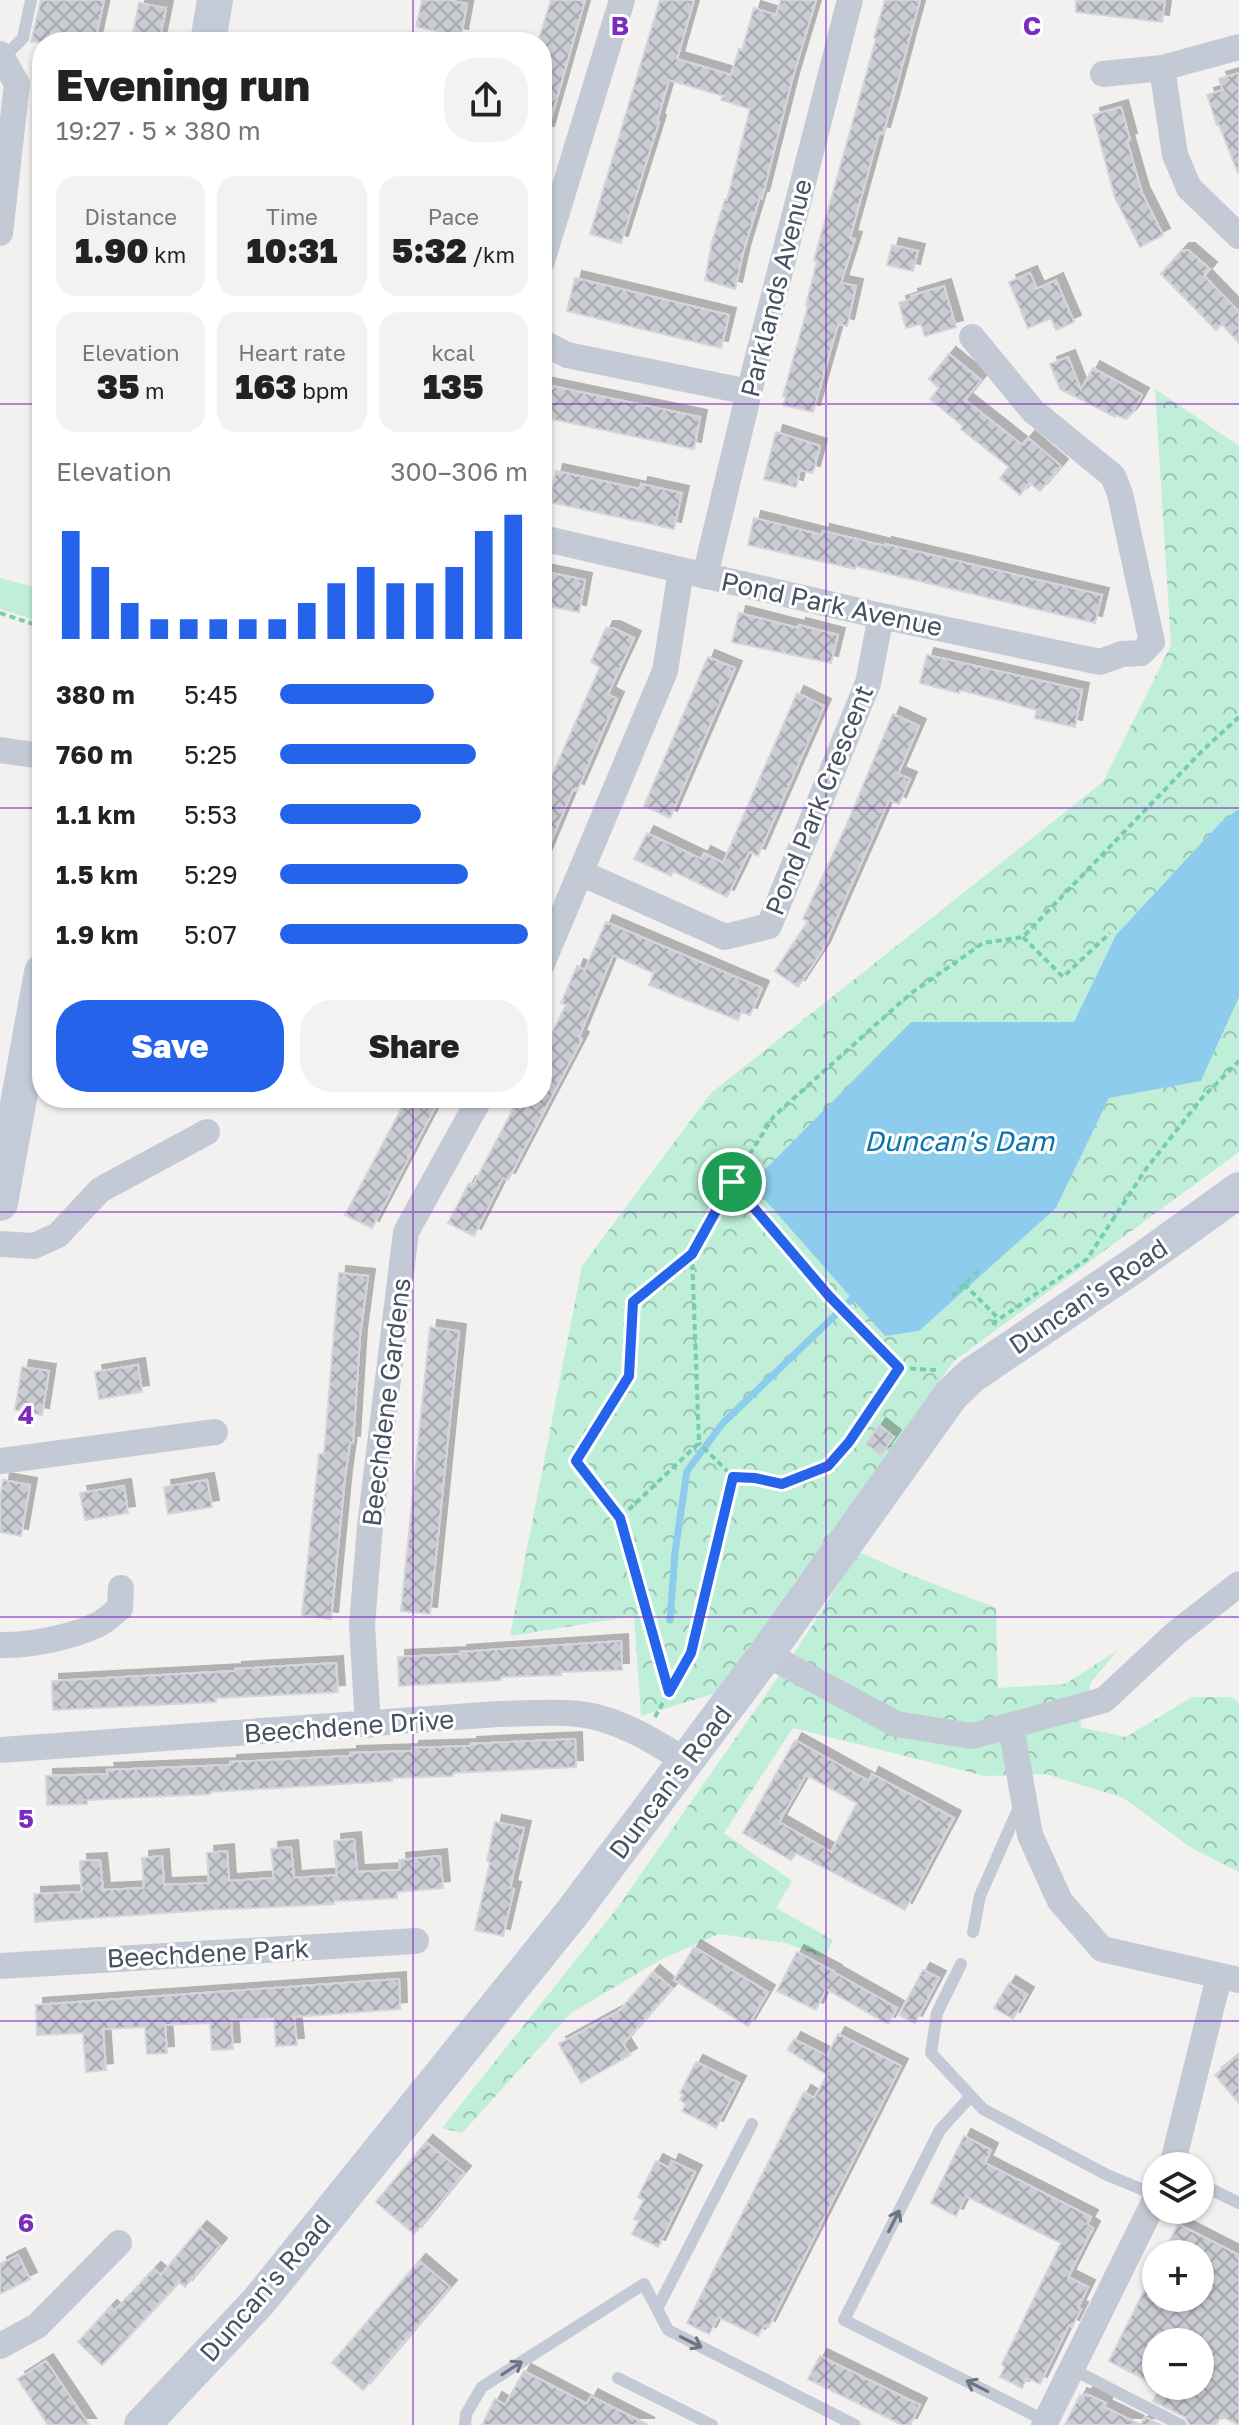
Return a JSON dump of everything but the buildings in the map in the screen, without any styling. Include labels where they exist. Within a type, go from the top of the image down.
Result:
[{"type":"street","points":[[210,32],[215,0]]},
{"type":"street","points":[[552,228],[622,0]]},
{"type":"street","name":"Parklands Avenue","points":[[693,573],[749,392],[850,0]]},
{"type":"street","points":[[1103,74],[1162,68],[1239,47]]},
{"type":"street","points":[[0,233],[17,84],[1,56]]},
{"type":"street","points":[[1162,68],[1175,155],[1189,188],[1239,236]]},
{"type":"street","name":"Pond Park Avenue","points":[[552,540],[881,616],[1100,662],[1122,654],[1141,653],[1152,642],[1120,494],[1113,476],[1033,411],[972,337]]},
{"type":"street","points":[[552,347],[567,355],[749,392]]},
{"type":"street","points":[[552,941],[665,671],[693,573]]},
{"type":"street","name":"Pond Park Crescent","points":[[581,873],[725,937],[769,926],[868,683],[881,616]]},
{"type":"street","points":[[0,750],[32,755]]},
{"type":"street","points":[[0,1203],[32,1027]]},
{"type":"street","name":"Beechdene Gardens","points":[[368,1725],[362,1625],[370,1526],[406,1232],[474,1108]]},
{"type":"street","points":[[0,1244],[34,1246],[58,1235],[100,1190],[207,1132]]},
{"type":"street","name":"Duncan's Road","points":[[142,2425],[259,2301],[572,1913],[687,1762],[951,1395],[972,1375],[1239,1190]]},
{"type":"street","points":[[0,1461],[215,1432]]},
{"type":"street","points":[[766,1654],[896,1724],[972,1736],[1104,1700],[1176,1633],[1239,1584]]},
{"type":"street","points":[[0,1645],[36,1642],[100,1624],[120,1608],[121,1588]]},
{"type":"street","name":"Beechdene Drive","points":[[0,1750],[498,1714],[580,1714],[610,1722],[687,1762]]},
{"type":"street","points":[[1011,1726],[1030,1835],[1060,1901],[1102,1949],[1229,1978],[1176,2152]]},
{"type":"street","name":"Beechdene Park","points":[[0,1966],[416,1941]]},
{"type":"street","points":[[1045,2423],[1143,2224]]},
{"type":"street","points":[[0,2346],[37,2326],[119,2243]]},
{"type":"lane","points":[[1,56],[23,38],[31,0]]},
{"type":"lane","points":[[973,1932],[980,1896],[1023,1798]]},
{"type":"lane","points":[[961,1964],[937,2013],[931,2053],[983,2109],[1142,2191]]},
{"type":"lane","points":[[971,2096],[940,2130],[844,2320],[1045,2423]]},
{"type":"lane","points":[[657,2309],[752,2124]]},
{"type":"lane","points":[[1214,2191],[1239,2203]]},
{"type":"lane","points":[[465,2425],[466,2414],[482,2387],[644,2284],[668,2330],[855,2425]]},
{"type":"lane","points":[[1072,2369],[1181,2425]]},
{"type":"lane","points":[[618,2378],[712,2425]]},
{"type":"path","points":[[0,613],[32,624]]},
{"type":"path","points":[[669,1692],[620,1518],[576,1461],[629,1376],[633,1302],[692,1254],[774,1116],[910,994],[983,943],[1023,937],[1203,750],[1239,717]]},
{"type":"path","points":[[1023,937],[1063,977],[1110,933]]},
{"type":"path","points":[[986,1329],[1087,1259],[1146,1169],[1202,1098],[1239,1061]]},
{"type":"path","points":[[732,1182],[853,1323],[899,1368],[938,1370]]},
{"type":"path","points":[[692,1254],[699,1443],[733,1477],[782,1484],[828,1466],[849,1442],[899,1368]]},
{"type":"path","points":[[952,1296],[980,1269]]},
{"type":"path","points":[[964,1284],[999,1319]]},
{"type":"path","points":[[620,1518],[699,1443]]},
{"type":"path","points":[[643,1737],[691,1653],[733,1477]]},
{"type":"green space","points":[[1155,389],[1239,446],[1239,810],[1220,823],[1116,935],[1074,1022],[1012,1024],[751,1184],[886,1336],[919,1331],[1056,1208],[1109,1098],[1201,1081],[1239,997],[1239,1152],[954,1361],[716,1693],[641,1716],[634,1616],[510,1636],[582,1266],[711,1093],[1103,782],[1171,645]]},
{"type":"green space","points":[[0,578],[32,586],[32,619],[0,609]]},
{"type":"green space","points":[[859,1552],[996,1608],[998,1688],[1065,1684],[1118,1650],[1091,1682],[1080,1727],[1126,1737],[1192,1697],[1232,1697],[1239,1703],[1239,1872],[1190,1847],[1124,1798],[1045,1774],[985,1776],[793,1728],[724,1833],[792,1881],[776,1908],[833,1940],[824,1958],[786,1943],[719,1934],[660,1960],[571,2013],[462,2133],[442,2128],[618,1907],[794,1654]]},
{"type":"water","name":"Duncan's Dam","points":[[1237,810],[1239,997],[1201,1081],[1109,1098],[1056,1208],[919,1331],[885,1336],[751,1184],[911,1022],[1074,1022],[1116,935],[1220,823]]},
{"type":"waterway","points":[[670,1620],[675,1552],[687,1471],[723,1423],[852,1299]]},
{"type":"route","points":[[732,1182],[853,1323],[899,1368],[849,1442],[828,1466],[782,1484],[733,1477],[691,1653],[669,1692],[620,1518],[576,1461],[629,1376],[633,1302],[692,1254],[732,1182]]}]
